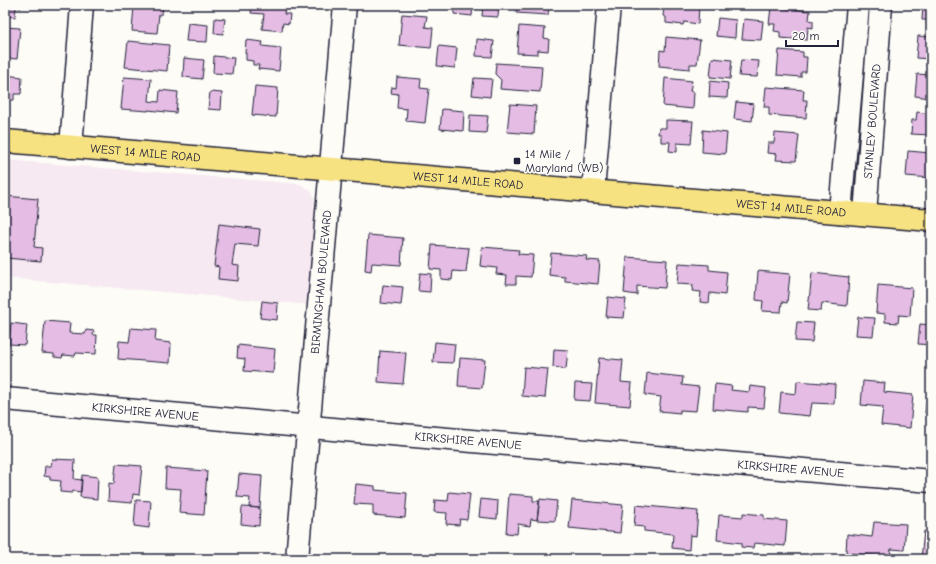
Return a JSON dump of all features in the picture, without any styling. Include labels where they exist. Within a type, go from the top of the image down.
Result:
[{"type":"main road","name":"WEST 14 MILE ROAD","points":[[5,141],[931,220]]},
{"type":"street","points":[[71,147],[82,5]]},
{"type":"street","name":"BIRMINGHAM BOULEVARD","points":[[297,559],[345,5]]},
{"type":"street","points":[[593,191],[609,5]]},
{"type":"street","name":"STANLEY BOULEVARD","points":[[840,212],[858,5]]},
{"type":"street","name":"STANLEY BOULEVARD","points":[[865,214],[881,5]]},
{"type":"street","name":"KIRKSHIRE AVENUE","points":[[5,399],[931,481]]},
{"type":"shaded area","points":[[5,160],[300,184],[312,192],[317,210],[311,305],[5,278]]},
{"type":"building","points":[[5,5],[21,5],[21,8],[16,7],[15,17],[5,16]]},
{"type":"building","points":[[134,5],[163,5],[162,14],[159,14],[157,33],[132,31]]},
{"type":"building","points":[[252,5],[285,5],[284,14],[290,14],[289,24],[283,23],[282,31],[262,29],[264,14],[251,13]]},
{"type":"building","points":[[455,5],[473,5],[472,16],[454,14]]},
{"type":"building","points":[[483,5],[499,5],[498,17],[482,16]]},
{"type":"building","points":[[517,5],[549,5],[548,15],[516,13]]},
{"type":"building","points":[[673,5],[699,5],[698,24],[684,22],[683,25],[666,23],[666,17],[663,16],[664,7],[673,7]]},
{"type":"building","points":[[931,5],[931,20],[922,20],[923,6]]},
{"type":"building","points":[[771,7],[810,11],[809,20],[813,21],[813,28],[808,27],[807,40],[780,38],[780,32],[774,31],[775,24],[769,24]]},
{"type":"building","points":[[402,14],[427,16],[425,27],[433,28],[431,48],[399,45]]},
{"type":"building","points":[[215,18],[225,19],[223,34],[214,33]]},
{"type":"building","points":[[718,18],[736,20],[735,38],[716,36]]},
{"type":"building","points":[[744,19],[763,21],[761,40],[742,39]]},
{"type":"building","points":[[188,23],[208,25],[207,42],[186,41]]},
{"type":"building","points":[[519,26],[545,28],[544,38],[549,39],[548,51],[538,50],[538,54],[517,53]]},
{"type":"building","points":[[5,27],[20,28],[17,59],[5,58]]},
{"type":"building","points":[[918,36],[931,37],[931,59],[916,58]]},
{"type":"building","points":[[666,37],[700,40],[697,64],[690,64],[690,69],[659,66],[660,50],[665,51]]},
{"type":"building","points":[[477,39],[494,41],[492,57],[476,56]]},
{"type":"building","points":[[246,40],[263,42],[262,46],[281,48],[279,71],[258,69],[259,65],[253,65],[253,61],[246,60]]},
{"type":"building","points":[[128,41],[169,45],[167,71],[125,67]]},
{"type":"building","points":[[439,46],[457,48],[455,68],[437,66]]},
{"type":"building","points":[[779,50],[803,52],[803,57],[807,57],[806,72],[801,72],[801,77],[777,75]]},
{"type":"building","points":[[214,56],[234,58],[232,74],[213,73]]},
{"type":"building","points":[[184,58],[204,60],[202,79],[183,77]]},
{"type":"building","points":[[712,58],[732,60],[730,79],[710,77]]},
{"type":"building","points":[[741,60],[759,61],[757,77],[739,76]]},
{"type":"building","points":[[496,63],[542,66],[540,92],[500,89],[501,80],[495,74]]},
{"type":"building","points":[[917,74],[931,75],[931,98],[915,96]]},
{"type":"building","points":[[5,75],[22,77],[21,94],[14,94],[14,100],[5,100]]},
{"type":"building","points":[[124,77],[151,79],[149,101],[159,102],[160,90],[178,92],[176,113],[121,109]]},
{"type":"building","points":[[397,77],[421,79],[420,88],[429,89],[425,123],[406,121],[407,109],[397,108],[398,94],[391,93],[392,87],[396,88]]},
{"type":"building","points":[[474,78],[492,79],[490,97],[472,95]]},
{"type":"building","points":[[665,78],[692,81],[690,91],[694,92],[693,109],[663,106]]},
{"type":"building","points":[[710,81],[728,83],[727,98],[709,97]]},
{"type":"building","points":[[255,86],[278,88],[276,117],[252,115]]},
{"type":"building","points":[[766,87],[804,90],[803,100],[807,100],[806,118],[769,115],[769,107],[764,107]]},
{"type":"building","points":[[210,92],[222,93],[221,110],[208,109]]},
{"type":"building","points":[[736,102],[754,104],[752,121],[734,119]]},
{"type":"building","points":[[510,104],[536,106],[534,134],[507,132]]},
{"type":"building","points":[[442,109],[464,111],[463,131],[440,129]]},
{"type":"building","points":[[917,112],[931,114],[931,135],[911,134],[912,120],[916,120]]},
{"type":"building","points":[[470,115],[488,116],[486,133],[469,132]]},
{"type":"building","points":[[666,120],[693,121],[691,144],[677,143],[677,152],[669,151],[670,142],[661,142],[661,134],[658,134],[659,128],[666,128]]},
{"type":"building","points":[[703,130],[727,133],[725,154],[702,152]]},
{"type":"building","points":[[775,133],[799,135],[796,161],[776,160],[777,154],[767,153],[768,143],[774,143]]},
{"type":"building","points":[[908,151],[931,153],[931,178],[906,176]]},
{"type":"building","points":[[5,196],[38,199],[34,247],[42,248],[41,261],[5,258]]},
{"type":"building","points":[[219,224],[260,229],[258,246],[235,244],[232,265],[239,266],[238,281],[218,279],[219,267],[214,266]]},
{"type":"building","points":[[368,235],[403,238],[401,265],[372,263],[371,271],[365,270]]},
{"type":"building","points":[[432,245],[469,248],[466,272],[453,271],[452,280],[441,279],[441,270],[430,269]]},
{"type":"building","points":[[482,247],[519,250],[518,254],[533,255],[531,277],[516,276],[516,284],[506,284],[507,275],[496,274],[497,268],[480,266]]},
{"type":"building","points":[[551,253],[587,256],[586,260],[600,261],[598,284],[565,281],[565,277],[549,275]]},
{"type":"building","points":[[627,257],[667,260],[665,288],[637,286],[637,295],[624,293]]},
{"type":"building","points":[[679,263],[709,265],[709,270],[727,272],[725,295],[710,293],[709,303],[700,302],[701,292],[692,291],[693,285],[677,284]]},
{"type":"building","points":[[758,271],[790,274],[787,303],[782,302],[781,312],[762,311],[763,301],[756,300]]},
{"type":"building","points":[[420,273],[431,274],[430,292],[418,291]]},
{"type":"building","points":[[812,273],[849,277],[847,306],[822,303],[821,311],[808,310]]},
{"type":"building","points":[[383,285],[403,287],[401,305],[381,303]]},
{"type":"building","points":[[878,285],[912,288],[910,316],[899,315],[898,323],[885,322],[885,314],[876,313]]},
{"type":"building","points":[[608,297],[626,299],[624,318],[606,317]]},
{"type":"building","points":[[262,301],[278,303],[277,320],[260,318]]},
{"type":"building","points":[[858,317],[875,318],[873,336],[856,335]]},
{"type":"building","points":[[45,321],[70,323],[69,333],[85,334],[86,330],[94,331],[93,335],[97,335],[96,354],[76,353],[75,356],[63,355],[62,358],[54,357],[54,354],[42,353]]},
{"type":"building","points":[[797,322],[814,323],[812,342],[795,341]]},
{"type":"building","points":[[11,323],[27,325],[25,345],[9,344]]},
{"type":"building","points":[[920,324],[931,325],[931,345],[918,344]]},
{"type":"building","points":[[131,328],[156,330],[155,341],[171,343],[170,363],[118,359],[119,341],[129,342]]},
{"type":"building","points":[[435,342],[455,344],[453,363],[433,362]]},
{"type":"building","points":[[238,345],[275,349],[273,373],[244,371],[245,359],[237,358]]},
{"type":"building","points":[[554,349],[568,350],[566,369],[553,367]]},
{"type":"building","points":[[380,351],[406,353],[403,384],[378,382]]},
{"type":"building","points":[[460,358],[485,360],[482,388],[458,386]]},
{"type":"building","points":[[599,358],[623,360],[621,382],[632,383],[630,406],[595,403]]},
{"type":"building","points":[[524,367],[548,369],[545,398],[522,396]]},
{"type":"building","points":[[647,373],[683,377],[682,385],[699,387],[696,411],[680,410],[680,413],[659,411],[661,397],[645,395]]},
{"type":"building","points":[[797,381],[835,384],[834,404],[812,403],[810,416],[779,413],[781,392],[796,394]]},
{"type":"building","points":[[863,381],[885,383],[884,392],[913,395],[910,428],[881,425],[883,407],[861,405]]},
{"type":"building","points":[[575,383],[592,384],[590,401],[574,400]]},
{"type":"building","points":[[715,384],[732,386],[731,390],[749,392],[750,386],[766,388],[764,408],[748,407],[748,412],[713,409]]},
{"type":"building","points":[[927,396],[931,396],[931,414],[925,413]]},
{"type":"building","points":[[52,459],[75,460],[74,479],[82,480],[81,492],[60,492],[61,481],[50,480],[50,477],[44,476],[45,466],[51,466]]},
{"type":"building","points":[[116,464],[142,466],[139,495],[133,494],[132,503],[108,501],[109,483],[114,484]]},
{"type":"building","points":[[166,468],[207,471],[204,515],[179,513],[181,489],[165,488]]},
{"type":"building","points":[[239,474],[262,476],[260,508],[249,507],[250,498],[237,497]]},
{"type":"building","points":[[82,475],[98,477],[97,499],[80,497]]},
{"type":"building","points":[[356,484],[375,486],[375,490],[407,493],[405,518],[373,515],[373,505],[354,504]]},
{"type":"building","points":[[449,492],[470,494],[467,520],[460,519],[459,525],[446,524],[447,513],[434,512],[435,500],[448,501]]},
{"type":"building","points":[[509,494],[533,496],[533,501],[539,501],[537,520],[531,519],[530,526],[518,524],[517,534],[506,533]]},
{"type":"building","points":[[481,499],[498,501],[497,519],[479,517]]},
{"type":"building","points":[[540,499],[557,501],[555,521],[537,520]]},
{"type":"building","points":[[136,500],[151,501],[149,528],[134,526]]},
{"type":"building","points":[[572,500],[623,505],[620,533],[569,528]]},
{"type":"building","points":[[636,505],[698,511],[696,536],[690,535],[689,550],[672,548],[673,534],[644,531],[644,527],[634,526]]},
{"type":"building","points":[[242,507],[260,508],[259,526],[241,524]]},
{"type":"building","points":[[743,513],[764,515],[764,519],[787,521],[785,546],[754,543],[753,548],[741,547],[742,543],[717,540],[719,515],[743,517]]},
{"type":"building","points":[[874,522],[906,524],[904,550],[891,549],[890,557],[846,553],[847,534],[872,537]]},
{"type":"building","points":[[924,531],[931,532],[931,559],[921,559]]},
{"type":"place","name":"14 Mile / Maryland (WB)","points":[[517,161]]}]
